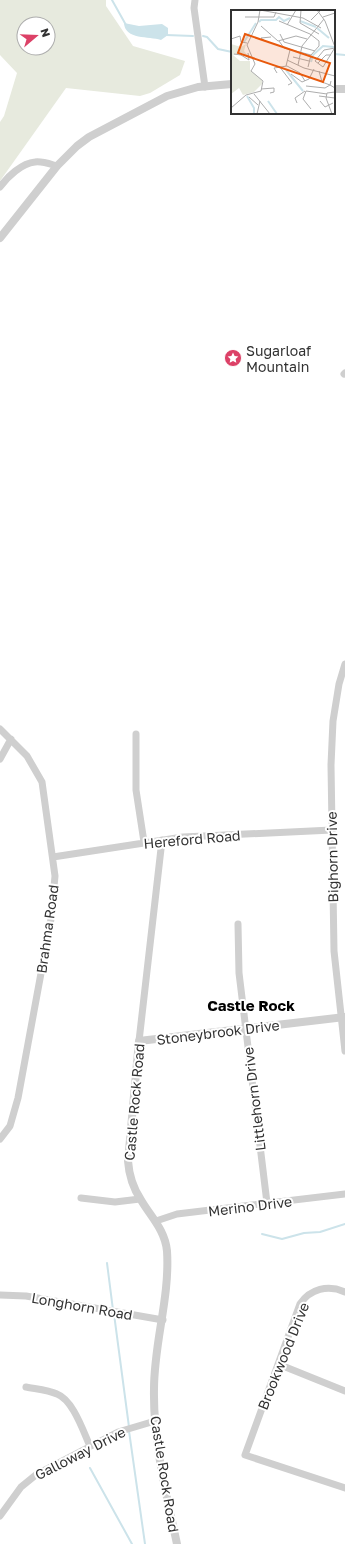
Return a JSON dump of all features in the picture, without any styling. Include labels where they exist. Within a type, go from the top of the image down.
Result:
[{"type":"street","points":[[195,0],[194,8],[205,86]]},
{"type":"street","points":[[0,238],[57,166],[77,146],[89,137],[157,100],[186,90],[205,86],[231,84]]},
{"type":"street","points":[[0,187],[8,178],[30,163],[40,162],[57,166]]},
{"type":"street","name":"Bighorn Drive","points":[[345,664],[338,688],[332,728],[334,951],[343,1017],[345,1051]]},
{"type":"street","name":"Brahma Road","points":[[0,728],[30,760],[42,782],[53,857],[55,883],[51,919],[18,1098],[10,1126],[0,1139]]},
{"type":"street","points":[[136,734],[136,790],[144,842]]},
{"type":"street","points":[[0,759],[11,739]]},
{"type":"street","name":"Hereford Road","points":[[53,857],[162,840],[207,836],[332,830]]},
{"type":"street","name":"Castle Rock Road","points":[[162,840],[139,1041],[128,1161],[131,1180],[140,1200],[164,1236],[167,1251],[166,1296],[154,1376],[155,1421],[163,1476],[176,1544]]},
{"type":"street","name":"Littlehorn Drive","points":[[238,924],[237,946],[267,1203]]},
{"type":"street","name":"Stoneybrook Drive","points":[[139,1041],[343,1017]]},
{"type":"street","name":"Merino Drive","points":[[156,1222],[177,1214],[345,1194]]},
{"type":"street","points":[[81,1198],[115,1202],[140,1200]]},
{"type":"street","name":"Brookwood Drive","points":[[345,1292],[325,1288],[313,1292],[304,1299],[245,1454],[345,1488]]},
{"type":"street","name":"Longhorn Road","points":[[0,1295],[26,1296],[163,1320]]},
{"type":"street","points":[[278,1364],[345,1391]]},
{"type":"street","points":[[26,1387],[55,1393],[63,1397],[75,1416],[90,1446]]},
{"type":"street","name":"Galloway Drive","points":[[0,1516],[10,1499],[28,1480],[90,1446],[125,1429],[155,1421]]},
{"type":"shaded area","points":[[0,0],[106,0],[106,6],[133,46],[185,61],[180,75],[150,93],[140,96],[66,88],[0,181],[0,122],[4,116],[17,73],[0,55]]},
{"type":"water","points":[[124,23],[139,26],[162,24],[168,28],[168,35],[161,40],[133,35],[125,28]]},
{"type":"waterway","points":[[112,0],[126,25]]},
{"type":"waterway","points":[[166,35],[193,36]]},
{"type":"waterway","points":[[203,36],[207,37],[218,49],[231,52]]},
{"type":"waterway","points":[[335,54],[345,55]]},
{"type":"waterway","points":[[262,1234],[282,1239],[304,1233],[320,1232],[345,1224]]},
{"type":"waterway","points":[[107,1263],[113,1310]]},
{"type":"waterway","points":[[114,1314],[129,1427]]},
{"type":"waterway","points":[[129,1431],[145,1544]]},
{"type":"waterway","points":[[90,1468],[132,1544]]},
{"type":"place","name":"Sugarloaf Mountain","points":[[233,358]]},
{"type":"district","name":"Castle Rock","points":[[251,1005]]}]
